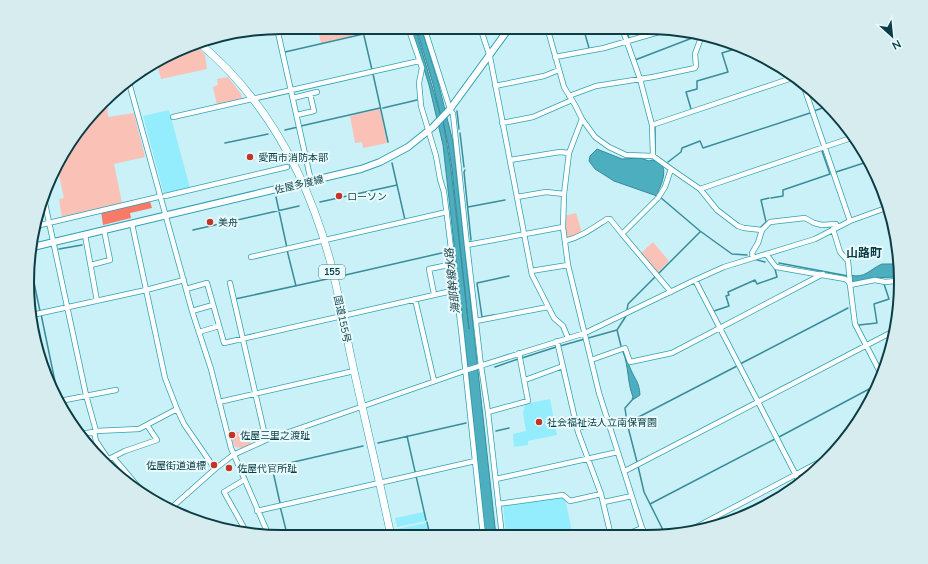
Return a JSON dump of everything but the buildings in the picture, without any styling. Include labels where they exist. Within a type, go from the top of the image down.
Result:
[{"type":"highway","name":"国道155号","points":[[203,47],[225,66],[253,98],[281,138],[303,183],[331,264],[391,530]]},
{"type":"main road","name":"佐屋多度線","points":[[37,246],[361,169],[380,162],[408,147],[431,130],[450,110],[505,34]]},
{"type":"street","points":[[278,34],[311,181]]},
{"type":"street","points":[[410,34],[422,68],[419,83],[421,106],[431,130],[447,212],[466,371],[474,461],[482,530]]},
{"type":"street","points":[[426,34],[450,110],[453,114],[456,132],[467,245],[501,530]]},
{"type":"street","points":[[482,34],[490,57],[531,271],[554,318],[563,326],[568,338]]},
{"type":"street","points":[[549,34],[564,87],[582,119],[595,136],[609,147],[626,155],[653,156],[700,189],[717,210],[738,226],[762,230]]},
{"type":"street","points":[[624,34],[640,79],[652,125],[653,156]]},
{"type":"street","points":[[555,57],[604,48],[626,40],[649,34]]},
{"type":"street","points":[[502,123],[533,117],[596,86],[695,68],[695,54],[700,40]]},
{"type":"street","points":[[173,117],[419,61]]},
{"type":"street","points":[[495,86],[544,76],[559,70]]},
{"type":"street","points":[[652,125],[789,79]]},
{"type":"street","points":[[130,86],[192,311],[211,369],[233,455],[265,529]]},
{"type":"street","points":[[293,98],[318,92]]},
{"type":"street","points":[[806,93],[850,221]]},
{"type":"street","points":[[297,115],[314,112],[310,94]]},
{"type":"street","points":[[582,119],[569,154],[564,194],[564,241],[568,265],[599,393],[642,528],[637,530]]},
{"type":"street","points":[[700,189],[848,139]]},
{"type":"street","points":[[510,160],[560,152],[569,154]]},
{"type":"street","points":[[165,196],[287,167]]},
{"type":"street","points":[[622,234],[659,197],[665,187],[671,169]]},
{"type":"street","points":[[517,197],[546,192],[564,194]]},
{"type":"street","points":[[41,225],[158,197]]},
{"type":"street","points":[[46,207],[96,441],[106,456]]},
{"type":"street","points":[[174,505],[233,455],[266,440],[481,366],[558,344],[568,338],[586,337],[695,280],[753,258],[815,239],[850,221],[883,209]]},
{"type":"street","points":[[251,257],[447,212]]},
{"type":"street","points":[[753,258],[752,253],[758,243],[762,230],[770,222],[805,218],[822,225],[836,224],[835,228],[840,252],[848,261],[855,324],[878,369]]},
{"type":"street","points":[[564,241],[575,239],[606,219],[610,219],[671,292]]},
{"type":"street","points":[[132,224],[164,378],[184,424],[215,469]]},
{"type":"street","points":[[467,245],[563,227]]},
{"type":"street","points":[[91,265],[110,260],[104,230]]},
{"type":"street","points":[[85,235],[97,301]]},
{"type":"street","points":[[766,254],[776,267],[823,274],[850,280],[894,281]]},
{"type":"street","points":[[434,294],[429,269],[453,264]]},
{"type":"street","points":[[531,271],[568,265]]},
{"type":"street","points":[[592,360],[625,348],[630,362],[672,353],[823,274]]},
{"type":"street","points":[[36,314],[146,290],[184,280]]},
{"type":"street","points":[[695,280],[798,478]]},
{"type":"street","points":[[186,289],[206,283],[224,342],[456,290]]},
{"type":"street","points":[[230,283],[266,440]]},
{"type":"street","points":[[415,299],[434,382]]},
{"type":"street","points":[[192,311],[213,305]]},
{"type":"street","points":[[476,321],[548,307]]},
{"type":"street","points":[[199,332],[219,326]]},
{"type":"street","points":[[625,471],[888,334]]},
{"type":"street","points":[[558,344],[578,428],[604,502],[610,530]]},
{"type":"street","points":[[488,412],[528,401],[520,356]]},
{"type":"street","points":[[525,380],[563,366]]},
{"type":"street","points":[[219,402],[354,371]]},
{"type":"street","points":[[64,399],[116,390]]},
{"type":"street","points":[[85,433],[139,429],[177,409]]},
{"type":"street","points":[[578,428],[608,419]]},
{"type":"street","points":[[109,459],[156,440],[147,425]]},
{"type":"street","points":[[496,479],[618,452]]},
{"type":"street","points":[[257,511],[474,461]]},
{"type":"street","points":[[704,523],[811,467]]},
{"type":"street","points":[[244,480],[224,492],[244,527]]},
{"type":"street","points":[[498,504],[563,495],[570,501],[601,494]]},
{"type":"street","points":[[604,502],[632,496]]},
{"type":"shaded area","points":[[319,34],[352,34],[352,36],[321,43]]},
{"type":"shaded area","points":[[413,34],[417,34],[441,117],[418,34],[423,34],[438,82],[453,142],[495,530],[484,530],[443,145],[429,85]],"holes":[[[443,121],[452,169],[469,329],[451,169]]]},
{"type":"shaded area","points":[[198,48],[205,55],[207,69],[161,79],[158,67]]},
{"type":"shaded area","points":[[228,77],[241,94],[242,99],[217,105],[213,87],[218,85],[217,79]]},
{"type":"shaded area","points":[[107,107],[108,117],[134,113],[145,157],[114,164],[122,203],[62,218],[59,199],[64,198],[59,174],[67,158],[85,131]]},
{"type":"shaded area","points":[[380,109],[387,143],[363,148],[362,142],[355,143],[350,116]]},
{"type":"shaded area","points":[[169,110],[190,188],[164,194],[143,116]]},
{"type":"shaded area","points":[[597,149],[622,159],[640,158],[660,163],[663,166],[664,173],[658,191],[659,194],[657,196],[614,181],[595,169],[589,161],[590,156]]},
{"type":"shaded area","points":[[150,201],[152,208],[130,213],[131,218],[103,225],[101,211]]},
{"type":"shaded area","points":[[576,213],[582,233],[566,239],[564,216]]},
{"type":"shaded area","points":[[653,242],[669,261],[657,273],[640,254]]},
{"type":"shaded area","points":[[882,264],[893,264],[894,277],[871,278],[853,282],[850,275],[864,275]]},
{"type":"shaded area","points":[[623,352],[639,387],[640,395],[634,399],[632,399],[633,397]]},
{"type":"shaded area","name":"社会福祉法人立南保育園","points":[[550,399],[557,435],[528,441],[528,445],[514,447],[513,434],[526,431],[523,413],[525,404]]},
{"type":"shaded area","points":[[247,430],[251,444],[241,448],[235,447],[230,434]]},
{"type":"shaded area","points":[[561,496],[566,503],[572,530],[505,530],[503,505]]},
{"type":"shaded area","points":[[424,512],[426,521],[397,527],[395,518]]},
{"type":"shaded area","points":[[426,523],[428,530],[397,530]]},
{"type":"waterway","points":[[285,52],[363,34]]},
{"type":"waterway","points":[[364,34],[372,70]]},
{"type":"waterway","points":[[585,34],[589,48]]},
{"type":"waterway","points":[[628,34],[629,38]]},
{"type":"waterway","points":[[635,60],[691,38]]},
{"type":"waterway","points":[[691,109],[686,92],[697,89],[697,81],[728,72],[722,53],[733,50]]},
{"type":"waterway","points":[[373,74],[388,142]]},
{"type":"waterway","points":[[383,108],[417,100]]},
{"type":"waterway","points":[[301,126],[380,108]]},
{"type":"waterway","points":[[814,111],[822,108]]},
{"type":"waterway","points":[[457,111],[459,129]]},
{"type":"waterway","points":[[668,162],[681,152],[682,148],[700,141],[703,148],[810,113]]},
{"type":"waterway","points":[[285,130],[298,127]]},
{"type":"waterway","points":[[655,127],[655,155]]},
{"type":"waterway","points":[[460,133],[464,167]]},
{"type":"waterway","points":[[225,143],[268,134]]},
{"type":"waterway","points":[[771,198],[783,196],[783,190],[830,174],[822,151]]},
{"type":"waterway","points":[[392,163],[405,220]]},
{"type":"waterway","points":[[836,172],[864,163]]},
{"type":"waterway","points":[[465,170],[471,240]]},
{"type":"waterway","points":[[320,202],[397,185]]},
{"type":"waterway","points":[[276,197],[287,248]]},
{"type":"waterway","points":[[660,197],[700,231],[732,254],[747,255]]},
{"type":"waterway","points":[[760,228],[766,222],[761,200],[769,198]]},
{"type":"waterway","points":[[468,207],[505,200]]},
{"type":"waterway","points":[[193,230],[299,206]]},
{"type":"waterway","points":[[627,310],[628,304],[700,232]]},
{"type":"waterway","points":[[59,249],[82,245]]},
{"type":"waterway","points":[[287,250],[296,286]]},
{"type":"waterway","name":"海部幹線水路","points":[[341,276],[446,252]]},
{"type":"waterway","points":[[754,259],[765,262]]},
{"type":"waterway","points":[[779,263],[848,276]]},
{"type":"waterway","points":[[714,311],[729,306],[726,296],[729,295],[728,292],[755,280],[757,284],[777,277],[775,269]]},
{"type":"waterway","points":[[494,315],[482,317],[477,283],[509,276]]},
{"type":"waterway","points":[[235,299],[327,279]]},
{"type":"waterway","points":[[34,283],[40,311]]},
{"type":"waterway","points":[[859,328],[859,325],[877,323],[874,304],[889,299],[884,284]]},
{"type":"waterway","points":[[740,364],[848,308]]},
{"type":"waterway","points":[[41,314],[55,381]]},
{"type":"waterway","points":[[560,346],[617,330],[626,316]]},
{"type":"waterway","points":[[617,330],[621,346]]},
{"type":"waterway","points":[[522,358],[556,347]]},
{"type":"waterway","points":[[495,367],[518,359]]},
{"type":"waterway","points":[[629,422],[737,366]]},
{"type":"waterway","points":[[779,437],[869,389]]},
{"type":"waterway","points":[[633,399],[625,408],[627,423],[637,462]]},
{"type":"waterway","points":[[378,443],[466,423]]},
{"type":"waterway","points":[[496,431],[509,428]]},
{"type":"waterway","points":[[407,436],[426,520]]},
{"type":"waterway","points":[[650,504],[775,439]]},
{"type":"waterway","points":[[280,503],[272,467],[363,446]]},
{"type":"waterway","points":[[638,466],[644,492],[662,529]]},
{"type":"waterway","points":[[280,506],[286,530]]},
{"type":"waterway","points":[[427,522],[429,530]]},
{"type":"place","name":"愛西市消防本部","points":[[250,157]]},
{"type":"place","name":"ローソン","points":[[339,196]]},
{"type":"place","name":"美舟","points":[[210,222]]},
{"type":"place","name":"社会福祉法人立南保育園","points":[[539,422]]},
{"type":"place","name":"佐屋三里之渡趾","points":[[232,435]]},
{"type":"place","name":"佐屋街道道標","points":[[214,465]]},
{"type":"place","name":"佐屋代官所趾","points":[[229,468]]},
{"type":"district","name":"山路町","points":[[864,253]]}]
